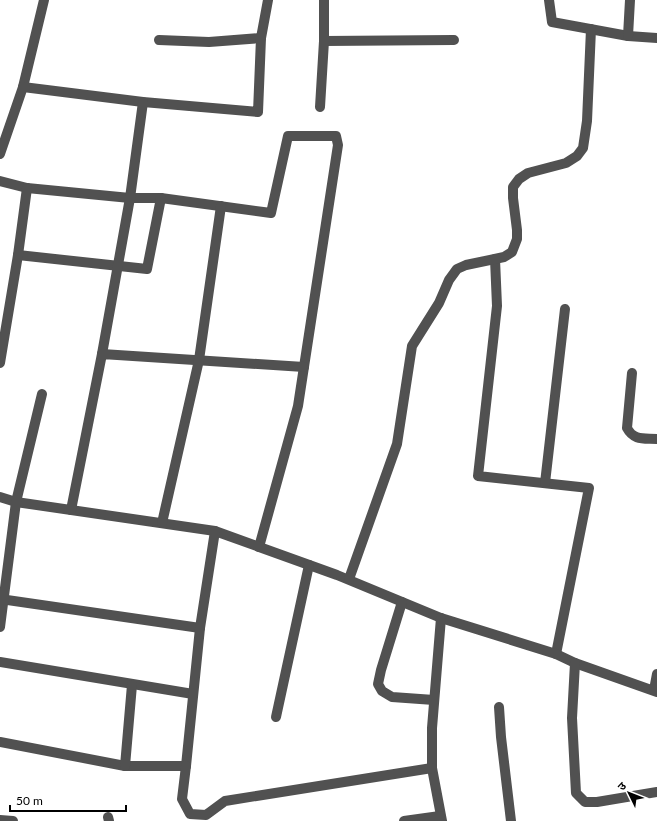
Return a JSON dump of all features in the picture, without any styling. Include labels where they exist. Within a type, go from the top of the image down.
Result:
[{"type":"street","points":[[0,154],[23,87],[44,0]]},
{"type":"street","points":[[23,87],[143,102],[258,112],[261,38],[268,0]]},
{"type":"street","points":[[320,107],[324,41],[324,0]]},
{"type":"street","points":[[549,0],[552,22],[628,36],[657,38]]},
{"type":"street","points":[[628,36],[630,0]]},
{"type":"street","points":[[349,579],[397,444],[412,346],[439,303],[449,280],[457,269],[466,265],[504,257],[512,252],[517,239],[513,187],[519,179],[528,173],[566,164],[577,156],[583,148],[587,121],[591,29]]},
{"type":"street","points":[[159,40],[209,42],[261,38]]},
{"type":"street","points":[[324,41],[454,40]]},
{"type":"street","points":[[71,510],[102,354],[130,198],[143,102]]},
{"type":"street","points":[[0,181],[27,188],[130,198],[161,198],[271,214],[288,136],[336,136],[338,144],[298,406],[259,547]]},
{"type":"street","points":[[0,363],[18,255],[27,188]]},
{"type":"street","points":[[18,255],[147,269],[161,198]]},
{"type":"street","points":[[162,523],[199,360],[221,206]]},
{"type":"street","points":[[495,259],[497,306],[478,476],[589,488],[556,654]]},
{"type":"street","points":[[545,483],[565,309]]},
{"type":"street","points":[[102,354],[304,367]]},
{"type":"street","points":[[632,374],[627,428],[630,434],[638,438],[657,439]]},
{"type":"street","points":[[0,627],[2,599],[16,502],[42,394]]},
{"type":"street","points":[[0,497],[16,502],[215,531],[349,579],[440,618],[556,654],[575,664],[655,691],[657,674]]},
{"type":"street","points":[[215,531],[200,628],[182,799],[190,814],[206,818],[225,801],[432,768]]},
{"type":"street","points":[[276,717],[309,565]]},
{"type":"street","points":[[2,599],[200,628]]},
{"type":"street","points":[[402,602],[378,684],[382,691],[392,697],[434,700]]},
{"type":"street","points":[[404,821],[441,819],[432,768],[432,728],[440,618]]},
{"type":"street","points":[[0,662],[193,694]]},
{"type":"street","points":[[575,664],[572,718],[576,793],[585,802],[597,802],[657,792]]},
{"type":"street","points":[[125,766],[132,685]]},
{"type":"street","points":[[499,707],[511,821]]},
{"type":"street","points":[[0,742],[125,766],[186,766]]},
{"type":"street","points":[[0,820],[13,821]]}]
